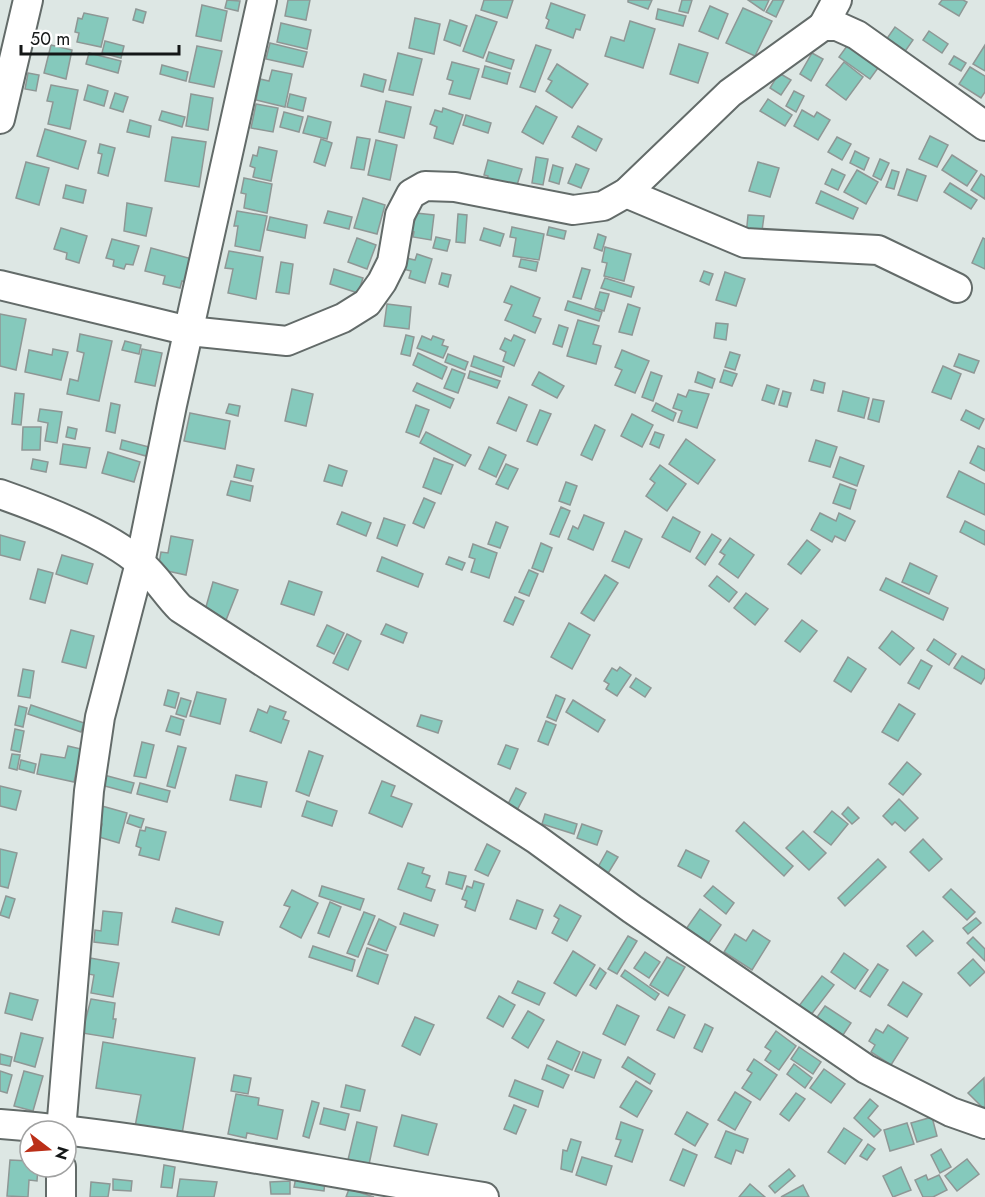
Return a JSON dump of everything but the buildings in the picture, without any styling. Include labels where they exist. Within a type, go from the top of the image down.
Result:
[{"type":"street","points":[[0,119],[28,0]]},
{"type":"street","points":[[62,1119],[89,791],[100,717],[140,562],[262,0]]},
{"type":"street","points":[[0,285],[189,331],[286,341],[343,318],[367,303],[382,282],[392,262],[400,215],[411,194],[425,186],[455,187],[573,210],[603,206],[626,192],[730,93],[823,26],[837,0]]},
{"type":"street","points":[[823,26],[837,26],[857,35],[985,126]]},
{"type":"street","points":[[626,192],[745,243],[878,250],[957,288]]},
{"type":"street","points":[[0,494],[54,515],[140,562],[180,608],[536,839],[632,909],[866,1069],[951,1112],[985,1124]]},
{"type":"street","points":[[0,1124],[18,1126]]},
{"type":"street","points":[[78,1132],[192,1146],[484,1197]]},
{"type":"street","points":[[61,1179],[61,1197]]}]
